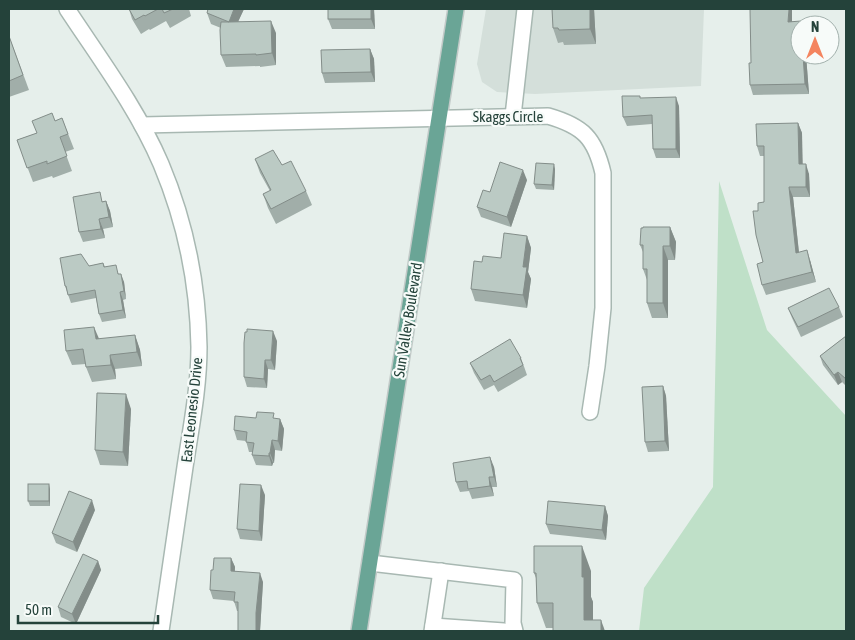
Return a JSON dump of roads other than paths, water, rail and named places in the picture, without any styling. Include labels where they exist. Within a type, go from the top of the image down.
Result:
[{"type":"main road","name":"Sun Valley Boulevard","points":[[359,631],[456,9]]},
{"type":"street","name":"East Leonesio Drive","points":[[67,9],[142,125],[161,164],[178,209],[189,253],[196,302],[199,348],[197,390],[161,631]]},
{"type":"street","points":[[513,116],[525,9]]},
{"type":"street","name":"Skaggs Circle","points":[[142,125],[548,116],[564,120],[578,128],[590,140],[599,156],[603,174],[603,308],[590,412]]},
{"type":"street","points":[[370,563],[514,580],[513,623],[515,631]]},
{"type":"street","points":[[441,571],[433,628],[504,631]]}]
